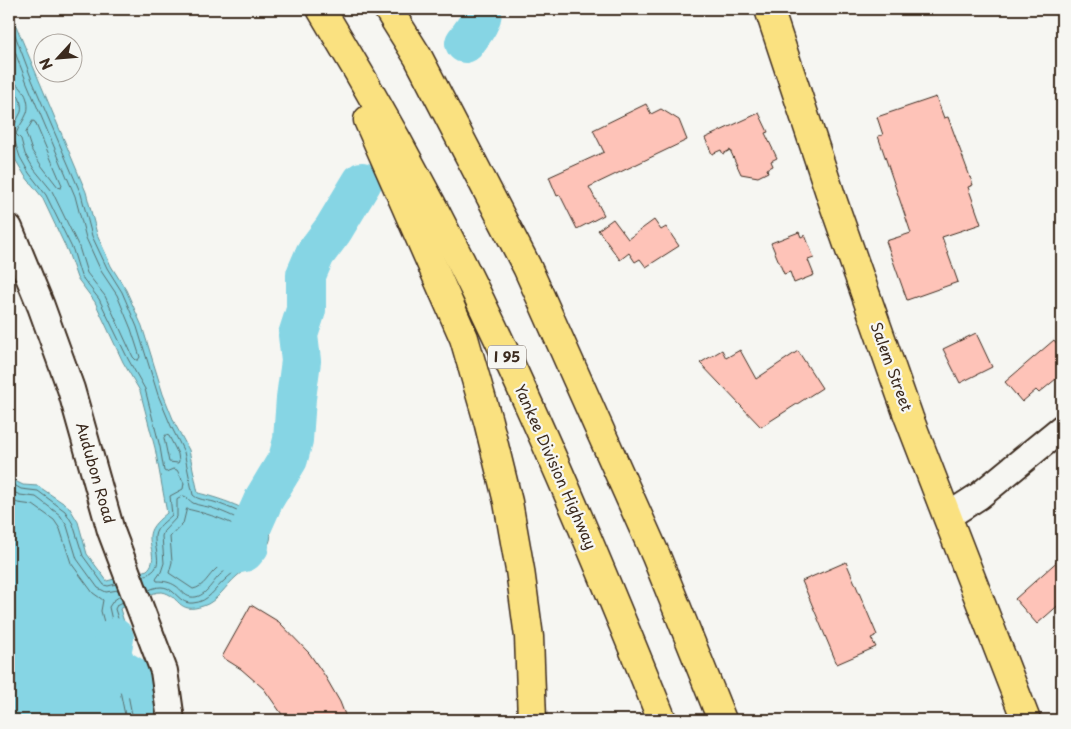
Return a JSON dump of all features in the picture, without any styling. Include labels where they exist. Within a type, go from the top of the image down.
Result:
[{"type":"main road","points":[[320,9],[464,338],[488,420],[511,522],[528,637],[532,720]]},
{"type":"main road","name":"Yankee Division Highway","points":[[320,9],[382,112],[423,187],[502,347],[574,508],[662,720]]},
{"type":"main road","points":[[388,9],[418,57],[527,267],[656,556],[735,720]]},
{"type":"main road","name":"Salem Street","points":[[769,9],[874,321],[909,418],[1026,720]]},
{"type":"main road","points":[[656,556],[722,720]]},
{"type":"street","name":"Audubon Road","points":[[9,228],[58,349],[111,531],[164,671],[172,720]]},
{"type":"street","points":[[948,516],[979,496],[1062,428]]},
{"type":"water","points":[[9,9],[32,64],[32,82],[40,82],[86,192],[97,234],[142,326],[163,394],[175,424],[189,450],[198,493],[245,509],[266,524],[270,533],[269,543],[259,557],[208,604],[188,608],[168,594],[158,592],[120,609],[125,625],[121,641],[133,659],[146,720],[9,720],[9,474],[15,481],[23,485],[38,486],[69,507],[78,522],[87,554],[107,581],[147,570],[153,558],[150,540],[152,529],[167,513],[155,448],[140,391],[123,362],[95,302],[77,278],[68,252],[42,197],[25,176],[15,159],[9,128],[16,109],[13,95],[9,91]]},
{"type":"building","points":[[936,97],[944,118],[948,117],[973,185],[968,187],[981,224],[942,237],[958,282],[907,300],[886,241],[911,233],[878,136],[883,135],[877,117]]},
{"type":"building","points":[[646,104],[651,114],[661,109],[679,120],[687,140],[589,187],[604,215],[577,229],[560,195],[557,196],[549,177],[604,152],[593,130]]},
{"type":"building","points":[[759,113],[768,132],[765,133],[777,158],[771,161],[773,166],[767,169],[768,172],[758,177],[741,174],[730,150],[723,154],[721,150],[712,154],[705,138]]},
{"type":"building","points":[[613,219],[628,239],[654,220],[661,230],[666,227],[679,246],[646,267],[640,259],[635,262],[629,253],[620,260],[598,230]]},
{"type":"building","points":[[799,232],[801,237],[805,235],[814,258],[808,260],[814,275],[794,283],[790,272],[784,274],[771,243]]},
{"type":"building","points":[[976,333],[992,367],[960,383],[943,349]]},
{"type":"building","points":[[1054,340],[1062,350],[1062,374],[1039,393],[1036,390],[1022,402],[1005,382]]},
{"type":"building","points":[[722,350],[726,358],[740,350],[756,379],[798,351],[822,388],[761,427],[700,363]]},
{"type":"building","points":[[1062,557],[1062,602],[1037,624],[1015,599]]},
{"type":"building","points":[[846,562],[877,635],[871,638],[876,647],[837,664],[802,581]]},
{"type":"building","points":[[251,605],[279,622],[309,653],[340,702],[347,720],[286,720],[264,689],[241,669],[222,657]]},
{"type":"waterway","points":[[465,43],[479,22],[482,9]]},
{"type":"waterway","points":[[229,552],[235,554],[244,552],[249,546],[248,535],[264,499],[288,459],[293,440],[301,361],[298,335],[306,310],[306,275],[315,254],[333,230],[362,182]]},
{"type":"waterway","points":[[114,638],[111,654],[118,668],[147,685],[152,700],[154,720]]}]
